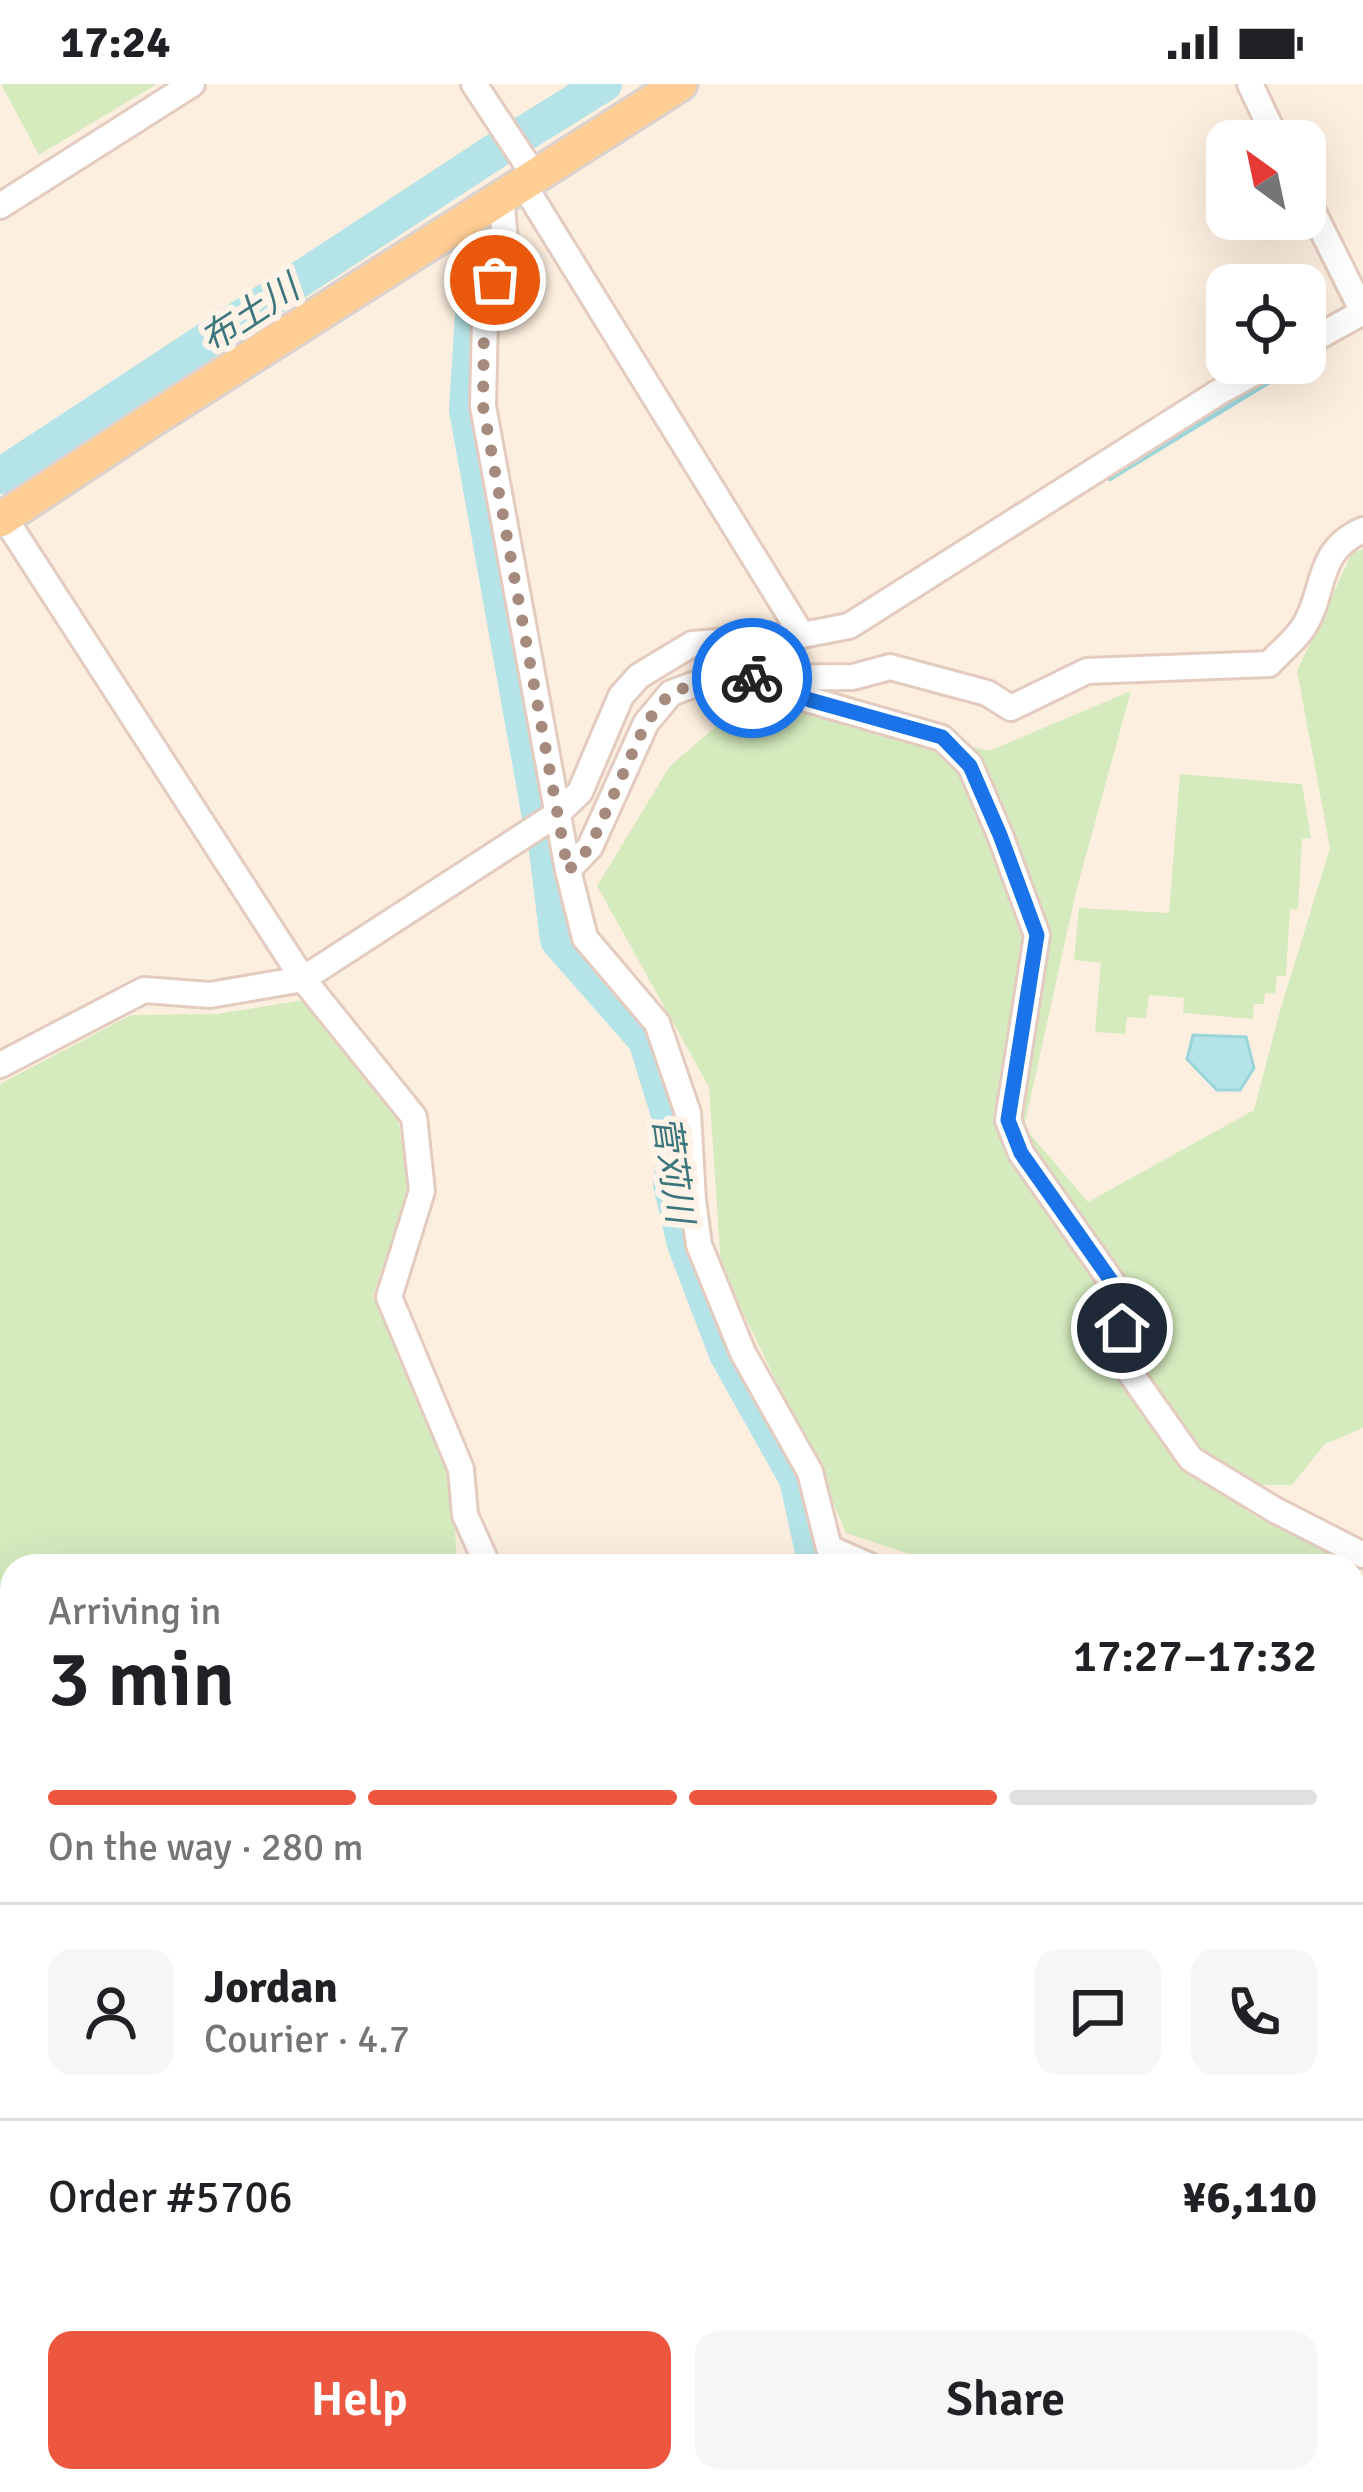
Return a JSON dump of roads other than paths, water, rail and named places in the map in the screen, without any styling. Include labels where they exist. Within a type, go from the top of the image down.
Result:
[{"type":"main road","points":[[2,519],[680,84]]},
{"type":"street","points":[[0,206],[193,84]]},
{"type":"street","points":[[474,84],[519,184],[802,634]]},
{"type":"street","points":[[1250,84],[1267,120]]},
{"type":"street","points":[[519,184],[484,320],[483,406],[568,871],[585,938],[657,1023],[688,1113],[699,1245],[743,1353],[810,1472],[829,1548],[843,1554]]},
{"type":"street","points":[[1326,238],[1363,312],[1326,332]]},
{"type":"street","points":[[0,1065],[144,990],[210,995],[303,979],[557,814],[580,792],[621,697],[639,676],[692,644],[849,626],[1234,384]]},
{"type":"street","points":[[2,519],[303,979],[415,1118],[422,1191],[388,1298],[461,1469],[466,1515],[483,1554]]},
{"type":"street","points":[[568,871],[590,847],[646,723],[670,693],[712,678],[853,677],[890,667],[986,693],[1011,708],[1087,671],[1269,664],[1305,625],[1324,568],[1348,536],[1363,530]]},
{"type":"street","points":[[762,678],[810,700],[942,737],[970,766],[1037,935],[1008,1120],[1021,1153],[1119,1292],[1124,1364],[1191,1459],[1361,1554]]},
{"type":"water","points":[[1193,1035],[1246,1037],[1254,1068],[1240,1090],[1217,1090],[1187,1059]]},
{"type":"waterway","name":"布土川","points":[[525,133],[604,84]]},
{"type":"waterway","name":"布土川","points":[[0,476],[497,150]]},
{"type":"waterway","name":"菅苅川","points":[[475,283],[467,410],[540,817]]},
{"type":"waterway","points":[[1326,346],[1333,342]]},
{"type":"waterway","points":[[1110,478],[1264,384]]},
{"type":"waterway","name":"菅苅川","points":[[546,843],[558,940],[646,1040],[678,1144],[671,1184],[685,1244],[727,1354],[797,1479],[813,1554]]}]
